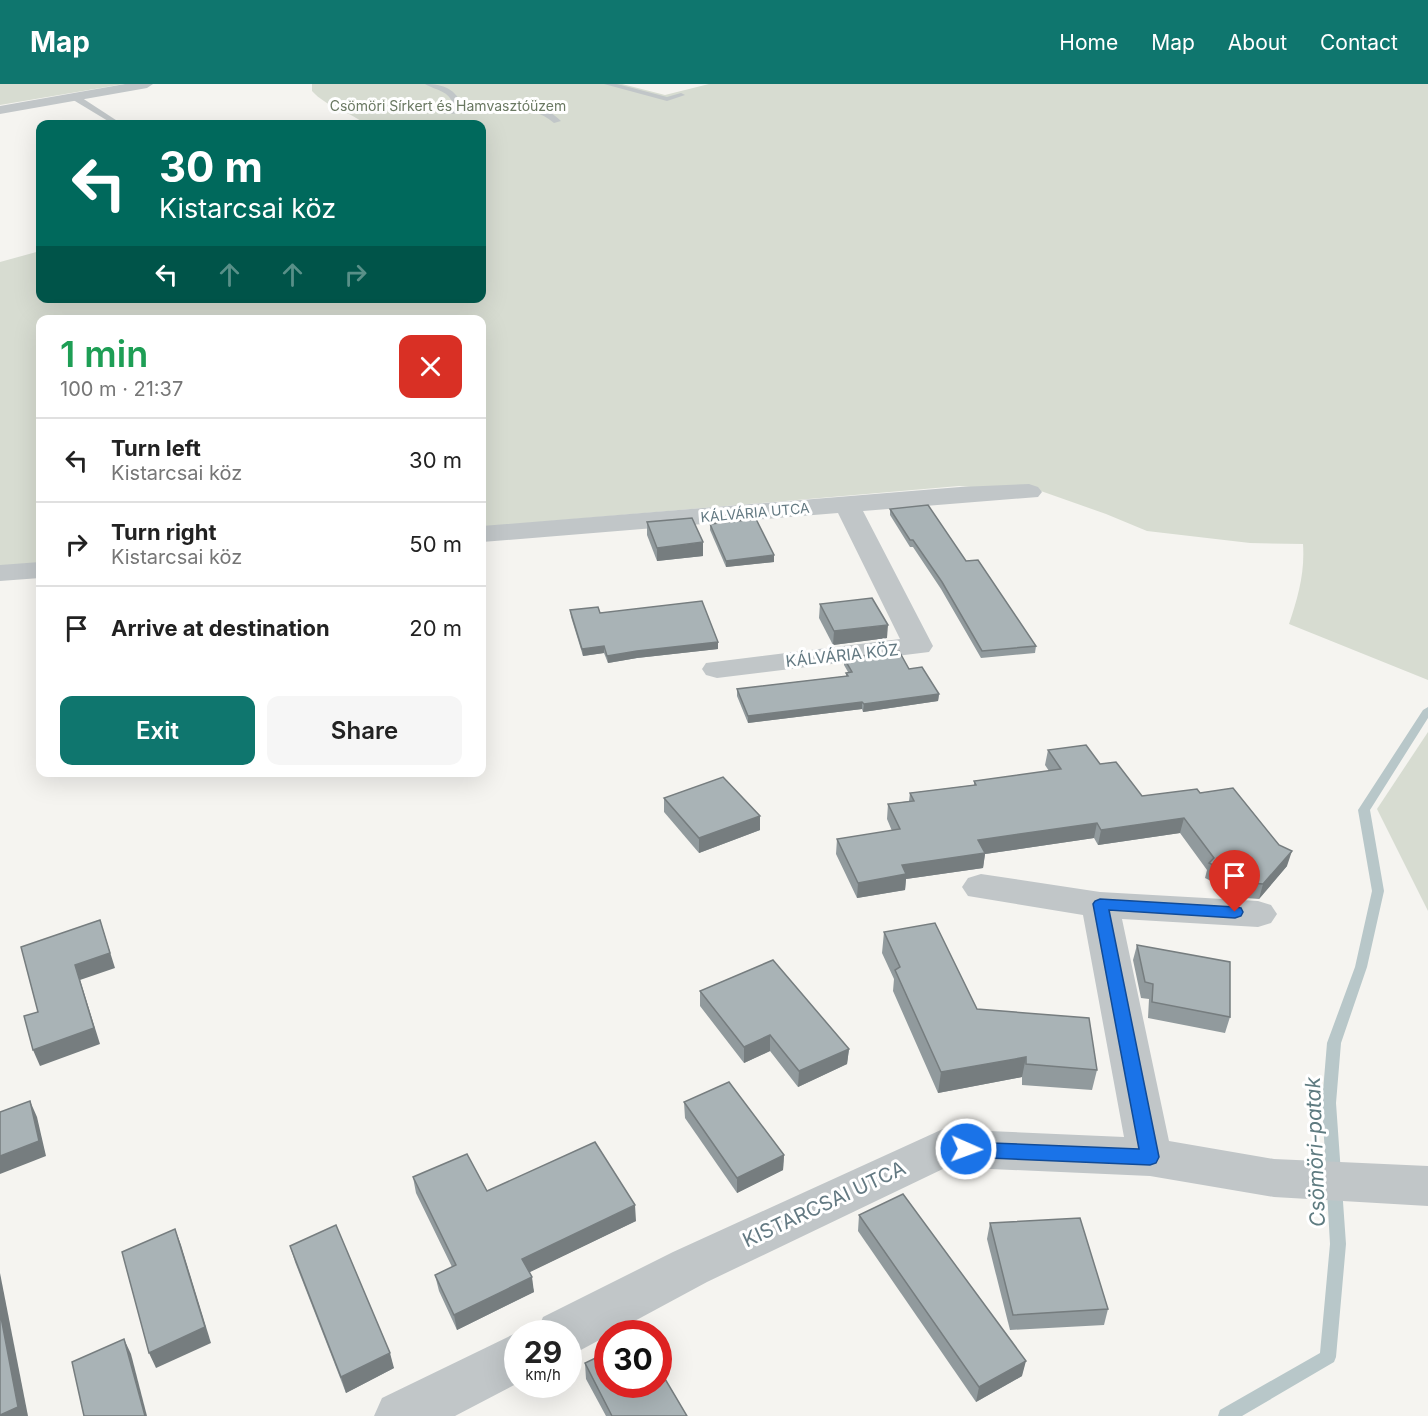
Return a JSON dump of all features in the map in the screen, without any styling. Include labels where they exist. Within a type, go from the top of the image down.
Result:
[{"type":"street","points":[[0,110],[147,84]]},
{"type":"street","name":"KÁLVÁRIA UTCA","points":[[486,534],[960,495],[1029,492]]},
{"type":"street","name":"KÁLVÁRIA KÖZ","points":[[717,669],[918,646],[847,504]]},
{"type":"street","points":[[0,573],[36,570]]},
{"type":"street","points":[[981,887],[1100,904],[1258,914]]},
{"type":"street","points":[[1100,904],[1150,1157]]},
{"type":"street","name":"KISTARCSAI UTCA","points":[[582,1323],[690,1267],[943,1148],[1150,1157],[1274,1178],[1428,1186]]},
{"type":"street","points":[[401,1416],[504,1363]]},
{"type":"lane","points":[[429,84],[451,91],[461,108],[504,106],[523,108],[550,114],[556,121]]},
{"type":"lane","points":[[608,84],[667,99],[681,95]]},
{"type":"lane","points":[[73,96],[112,120]]},
{"type":"green space","points":[[0,84],[124,84],[0,105]]},
{"type":"green space","name":"Csömöri Sírkert és Hamvasztóüzem","points":[[312,84],[622,84],[665,95],[709,84],[1428,84],[1428,680],[1289,624],[1300,585],[1303,544],[1250,543],[1147,531],[1038,490],[1029,492],[959,486],[486,527],[486,315],[36,315],[36,564],[0,568],[0,262],[36,252],[36,303],[486,303],[486,120],[358,120],[331,105],[312,91]]},
{"type":"green space","points":[[1428,732],[1428,911],[1377,809]]},
{"type":"building","points":[[928,505],[966,561],[978,560],[1036,646],[982,651],[942,582],[890,509]]},
{"type":"building","points":[[692,518],[703,542],[657,548],[647,522]]},
{"type":"building","points":[[756,519],[774,555],[726,561],[710,524]]},
{"type":"building","points":[[872,598],[888,625],[834,631],[820,604]]},
{"type":"building","points":[[702,601],[718,642],[607,656],[604,646],[582,649],[570,610],[598,607],[600,613]]},
{"type":"building","points":[[899,651],[909,669],[922,667],[939,694],[748,716],[737,689],[848,676],[846,673],[852,672],[844,658]]},
{"type":"building","points":[[1086,745],[1100,764],[1116,762],[1142,796],[1197,789],[1200,793],[1233,788],[1279,845],[1292,851],[1263,884],[1251,883],[1209,863],[1214,858],[1184,818],[1101,830],[1097,823],[978,840],[985,853],[902,865],[906,874],[858,883],[837,839],[900,829],[888,804],[914,801],[910,793],[976,785],[974,781],[1061,769],[1048,750]]},
{"type":"building","points":[[723,777],[760,816],[699,838],[664,798]]},
{"type":"building","points":[[100,920],[110,953],[75,965],[94,1028],[33,1050],[24,1016],[38,1012],[21,947]]},
{"type":"building","points":[[935,923],[977,1009],[1089,1018],[1097,1070],[1026,1064],[1026,1057],[941,1072],[895,970],[900,967],[884,932]]},
{"type":"building","points":[[1137,945],[1230,962],[1230,1017],[1152,1002],[1153,984],[1145,982]]},
{"type":"building","points":[[773,960],[849,1049],[799,1071],[770,1035],[744,1047],[700,991]]},
{"type":"building","points":[[729,1082],[784,1155],[737,1178],[684,1102]]},
{"type":"building","points":[[30,1101],[39,1141],[0,1156],[0,1112]]},
{"type":"building","points":[[595,1142],[635,1205],[522,1259],[532,1277],[454,1315],[435,1275],[456,1265],[413,1177],[467,1154],[487,1191]]},
{"type":"building","points":[[903,1194],[1026,1361],[979,1387],[859,1215]]},
{"type":"building","points":[[1080,1218],[1108,1309],[1013,1315],[990,1223]]},
{"type":"building","points":[[336,1225],[390,1353],[341,1377],[290,1246]]},
{"type":"building","points":[[175,1229],[205,1327],[149,1353],[122,1252]]},
{"type":"building","points":[[0,1312],[18,1407],[0,1415]]},
{"type":"building","points":[[124,1339],[145,1416],[84,1416],[72,1362]]},
{"type":"building","points":[[594,1359],[594,1381],[585,1363]]},
{"type":"building","points":[[672,1391],[687,1416],[612,1416],[603,1398],[672,1398]]},
{"type":"waterway","name":"Csömöri-patak","points":[[1226,1416],[1328,1357],[1338,1244],[1329,1103],[1334,1043],[1361,967],[1378,891],[1364,810],[1428,710]]},
{"type":"route","points":[[966,1149],[1150,1157],[1100,904],[1235,912]]}]
